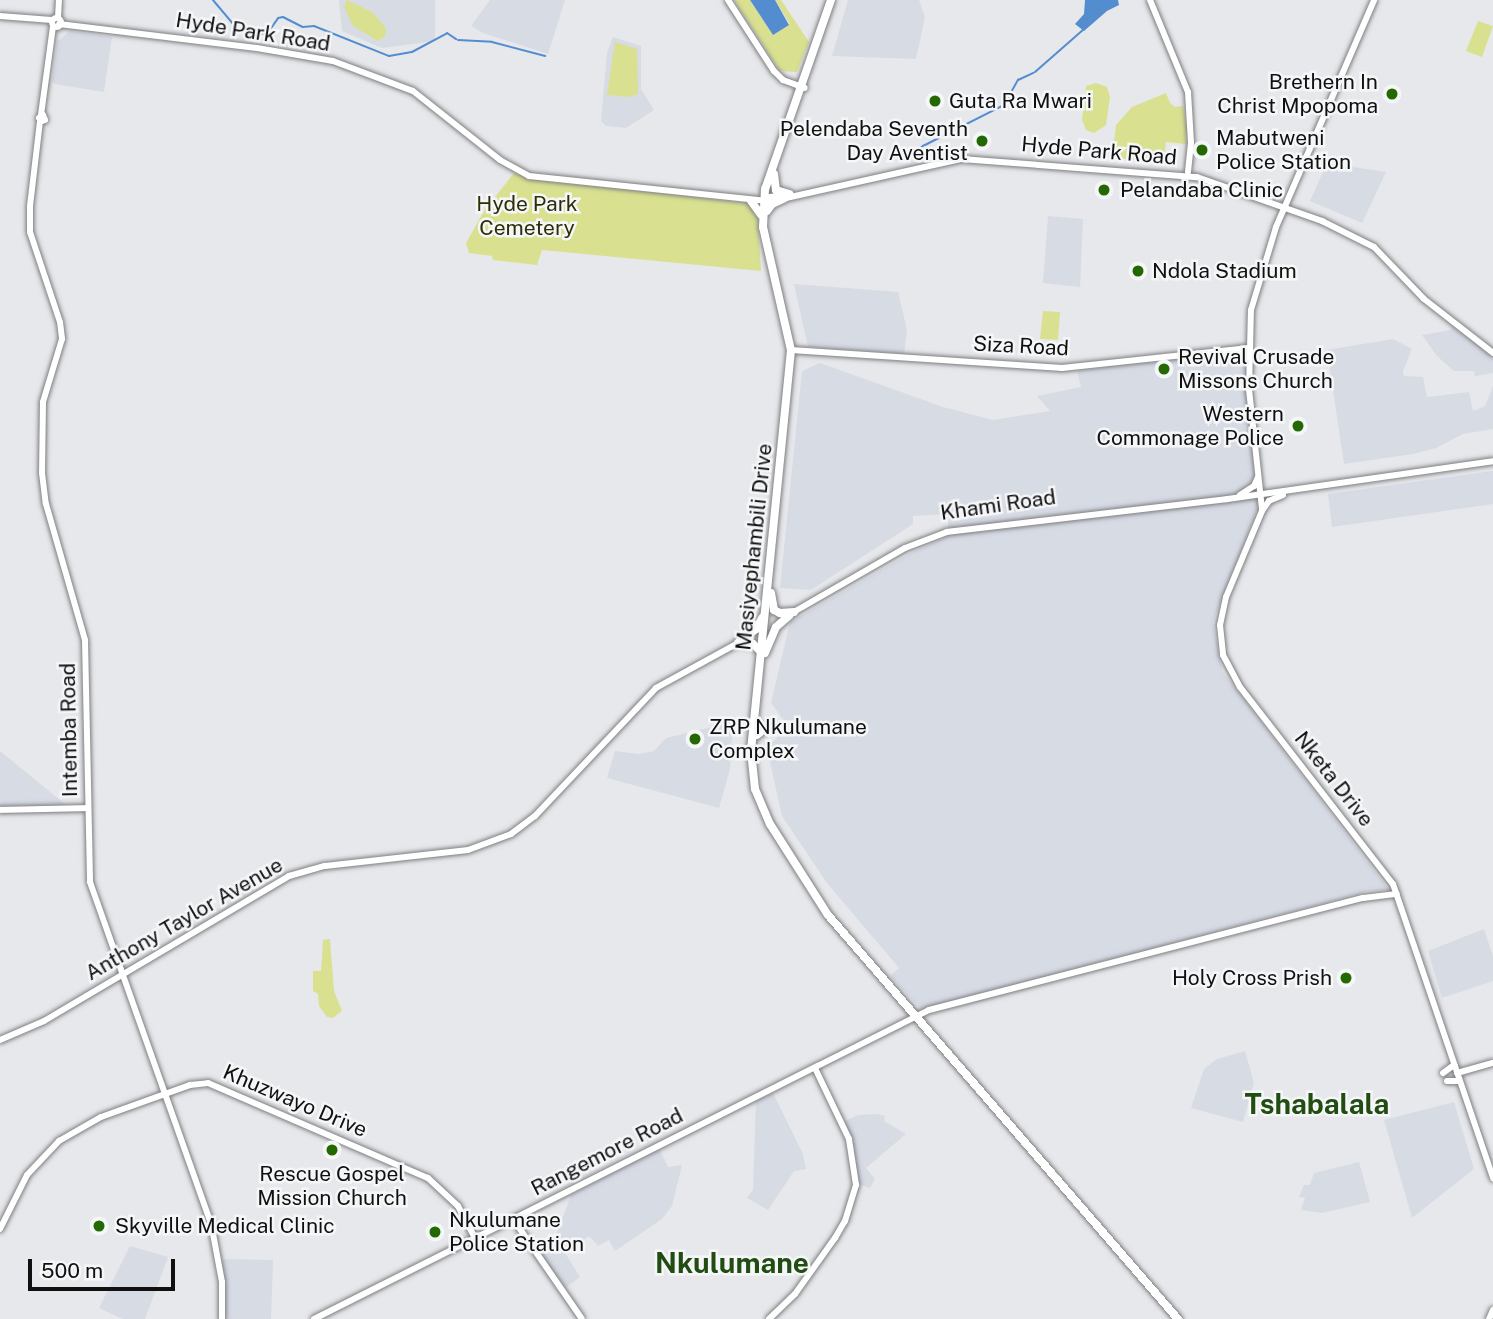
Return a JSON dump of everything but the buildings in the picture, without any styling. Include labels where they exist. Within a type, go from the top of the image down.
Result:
[{"type":"main road","name":"Masiyephambili Drive","points":[[834,0],[800,88],[766,197],[765,215],[793,350],[771,593],[756,719],[753,781],[766,818],[828,915],[1178,1319]]},
{"type":"main road","name":"Masiyephambili Drive","points":[[766,197],[800,88]]},
{"type":"main road","points":[[766,197],[752,200],[765,215],[773,204],[787,196],[775,189],[774,174]]},
{"type":"main road","name":"Masiyephambili Drive","points":[[765,629],[764,610],[793,350]]},
{"type":"main road","points":[[771,593],[774,610],[792,613]]},
{"type":"main road","points":[[738,643],[756,629],[764,610]]},
{"type":"main road","points":[[738,643],[753,644],[763,653],[776,627],[792,613]]},
{"type":"main road","points":[[756,719],[767,726],[755,734],[745,724],[756,719]]},
{"type":"street","points":[[57,22],[59,0]]},
{"type":"street","points":[[728,0],[774,71],[800,88]]},
{"type":"street","points":[[1150,0],[1188,92],[1191,143],[1188,172]]},
{"type":"street","points":[[1262,511],[1249,390],[1249,348],[1254,296],[1284,206],[1374,0]]},
{"type":"street","name":"Hyde Park Road","points":[[0,16],[332,61],[413,91],[500,160],[529,176],[752,200]]},
{"type":"street","name":"Intemba Road","points":[[57,22],[30,206],[30,232],[36,258],[60,322],[62,338],[43,406],[42,473],[50,517],[85,645],[91,887],[211,1223],[222,1282],[222,1319]]},
{"type":"street","name":"Hyde Park Road","points":[[787,196],[962,156],[1188,172],[1214,178],[1284,206]]},
{"type":"street","name":"Hyde Park Road","points":[[766,197],[787,196],[961,159],[1188,175],[1336,224],[1377,246],[1428,299],[1493,351]]},
{"type":"street","name":"Siza Road","points":[[793,350],[1062,368],[1249,348]]},
{"type":"street","name":"Khami Road","points":[[828,592],[905,548],[947,532],[1262,493],[1274,489],[1493,459]]},
{"type":"street","name":"Khami Road","points":[[828,592],[904,544],[946,528],[1298,490],[1493,459]]},
{"type":"street","points":[[1240,495],[1254,486],[1259,470]]},
{"type":"street","points":[[1260,478],[1268,488],[1274,489]]},
{"type":"street","points":[[1262,511],[1272,499],[1298,490]]},
{"type":"street","name":"Nketa Drive","points":[[1262,511],[1222,614],[1221,643],[1225,660],[1240,687],[1397,894],[1454,1065],[1460,1072]]},
{"type":"street","name":"Anthony Taylor Avenue","points":[[0,1040],[40,1023],[289,876],[325,866],[468,850],[511,834],[535,816],[656,688],[828,592]]},
{"type":"street","points":[[0,810],[88,808]]},
{"type":"street","name":"Rangemore Road","points":[[314,1319],[918,1016],[959,1002],[1363,898],[1397,894]]},
{"type":"street","points":[[1493,1063],[1460,1072],[1460,1081],[1493,1178]]},
{"type":"street","points":[[1443,1073],[1454,1065]]},
{"type":"street","points":[[769,1319],[795,1294],[835,1238],[845,1222],[856,1185],[849,1139],[815,1068]]},
{"type":"street","points":[[1447,1081],[1460,1081]]},
{"type":"street","name":"Khuzwayo Drive","points":[[0,1229],[27,1175],[53,1145],[101,1117],[192,1085],[216,1084],[422,1175],[458,1206],[475,1238]]},
{"type":"street","points":[[513,1219],[582,1319]]},
{"type":"street","points":[[1489,1319],[1493,1310]]},
{"type":"shaded area","points":[[339,0],[435,0],[435,41],[382,48],[342,31]]},
{"type":"shaded area","points":[[490,0],[565,0],[548,54],[483,33],[471,26]]},
{"type":"shaded area","points":[[848,0],[919,0],[925,17],[916,59],[832,56]]},
{"type":"shaded area","points":[[70,31],[112,37],[104,92],[55,84],[52,81],[57,42]]},
{"type":"shaded area","points":[[613,37],[641,46],[641,89],[654,110],[626,128],[606,126],[601,121],[607,53]]},
{"type":"shaded area","points":[[1327,163],[1386,172],[1362,223],[1310,201]]},
{"type":"shaded area","points":[[1048,216],[1083,219],[1080,287],[1043,283]]},
{"type":"shaded area","points":[[794,284],[898,292],[907,330],[904,354],[808,347]]},
{"type":"shaded area","points":[[1452,326],[1493,356],[1493,373],[1475,376],[1474,371],[1454,371],[1437,356],[1422,335],[1451,330]]},
{"type":"shaded area","points":[[1393,339],[1412,349],[1403,371],[1404,376],[1423,377],[1427,397],[1469,392],[1473,411],[1485,406],[1493,386],[1493,429],[1463,434],[1436,448],[1413,454],[1344,464],[1327,350]]},
{"type":"shaded area","points":[[1248,349],[1246,388],[1260,503],[1213,622],[1222,671],[1389,890],[1368,891],[922,1010],[890,976],[899,968],[827,883],[782,816],[767,748],[784,730],[785,722],[771,703],[790,622],[911,553],[948,536],[948,514],[913,516],[913,524],[811,590],[780,588],[802,371],[820,363],[943,407],[993,420],[1050,411],[1037,396],[1081,387],[1077,371]]},
{"type":"shaded area","points":[[1493,471],[1493,504],[1332,527],[1328,494]]},
{"type":"shaded area","points":[[733,722],[730,769],[719,808],[607,778],[615,751],[639,754],[654,751],[666,738]]},
{"type":"shaded area","points":[[0,751],[66,805],[0,807]]},
{"type":"shaded area","points":[[1484,929],[1493,956],[1493,981],[1442,998],[1428,951]]},
{"type":"shaded area","points":[[1245,1051],[1254,1083],[1243,1122],[1191,1108],[1204,1069],[1217,1059]]},
{"type":"shaded area","points":[[773,1093],[803,1154],[806,1169],[794,1171],[768,1210],[747,1198],[753,1190],[756,1101]]},
{"type":"shaded area","points":[[1454,1102],[1474,1169],[1412,1218],[1384,1120]]},
{"type":"shaded area","points":[[858,1115],[885,1116],[884,1121],[906,1134],[866,1168],[875,1179],[870,1188],[858,1184],[853,1144],[843,1122]]},
{"type":"shaded area","points":[[659,1148],[668,1167],[682,1165],[672,1206],[662,1219],[615,1251],[609,1240],[598,1246],[589,1236],[565,1253],[580,1277],[564,1289],[538,1250],[555,1238],[571,1195]]},
{"type":"shaded area","points":[[1359,1162],[1370,1202],[1322,1213],[1301,1210],[1305,1198],[1299,1197],[1304,1185],[1310,1185],[1314,1173]]},
{"type":"shaded area","points":[[130,1246],[168,1257],[145,1319],[123,1319],[99,1308]]},
{"type":"shaded area","points":[[226,1259],[273,1260],[271,1319],[222,1319],[219,1262]]},
{"type":"green space","points":[[347,0],[372,12],[386,28],[385,37],[378,41],[353,26],[344,7]]},
{"type":"green space","points":[[734,0],[750,0],[773,35],[790,24],[775,0],[781,0],[809,42],[797,72],[780,71]]},
{"type":"green space","points":[[1478,21],[1493,26],[1482,57],[1466,51]]},
{"type":"green space","points":[[615,42],[637,49],[638,94],[628,97],[607,95]]},
{"type":"green space","points":[[1096,83],[1107,87],[1110,97],[1106,125],[1094,133],[1086,130],[1082,120],[1086,86]]},
{"type":"green space","points":[[1166,93],[1175,107],[1183,106],[1187,128],[1186,144],[1166,142],[1163,164],[1112,157],[1116,125],[1132,107]]},
{"type":"green space","name":"Hyde Park Cemetery","points":[[514,173],[529,178],[753,204],[757,208],[761,271],[542,250],[537,265],[493,260],[492,256],[469,253],[466,243],[484,211]]},
{"type":"green space","points":[[1043,311],[1060,312],[1058,340],[1040,339]]},
{"type":"green space","points":[[330,939],[334,991],[342,1011],[333,1018],[327,1017],[319,1006],[318,994],[313,991],[313,971],[321,971],[323,940]]},
{"type":"water","points":[[750,0],[775,0],[789,25],[773,35]]},
{"type":"water","points":[[1085,0],[1118,0],[1119,5],[1107,11],[1084,31],[1075,24],[1084,14]]},
{"type":"waterway","points":[[213,0],[239,31],[251,28],[257,29],[259,34],[267,34],[278,18],[283,17],[303,27],[314,26],[389,56],[412,52],[447,33],[456,39]]},
{"type":"waterway","points":[[1035,72],[1083,30]]},
{"type":"waterway","points":[[458,40],[492,42],[545,56]]},
{"type":"waterway","points":[[913,154],[923,146],[1004,105],[1018,80],[1033,73]]},
{"type":"place","name":"Brethern In Christ Mpopoma","points":[[1392,94]]},
{"type":"place","name":"Guta Ra Mwari","points":[[935,101]]},
{"type":"place","name":"Pelendaba Seventh Day Aventist","points":[[982,141]]},
{"type":"place","name":"Mabutweni Police Station","points":[[1202,150]]},
{"type":"place","name":"Pelandaba Clinic","points":[[1104,190]]},
{"type":"place","name":"Ndola Stadium","points":[[1138,271]]},
{"type":"place","name":"Revival Crusade Missons Church","points":[[1164,369]]},
{"type":"place","name":"Western Commonage Police","points":[[1298,426]]},
{"type":"place","name":"ZRP Nkulumane Complex","points":[[695,739]]},
{"type":"place","name":"Holy Cross Prish","points":[[1346,978]]},
{"type":"place","name":"Rescue Gospel Mission Church","points":[[332,1150]]},
{"type":"place","name":"Skyville Medical Clinic","points":[[99,1226]]},
{"type":"place","name":"Nkulumane Police Station","points":[[435,1232]]},
{"type":"district","name":"Tshabalala","points":[[1317,1104]]},
{"type":"district","name":"Nkulumane","points":[[732,1263]]}]
